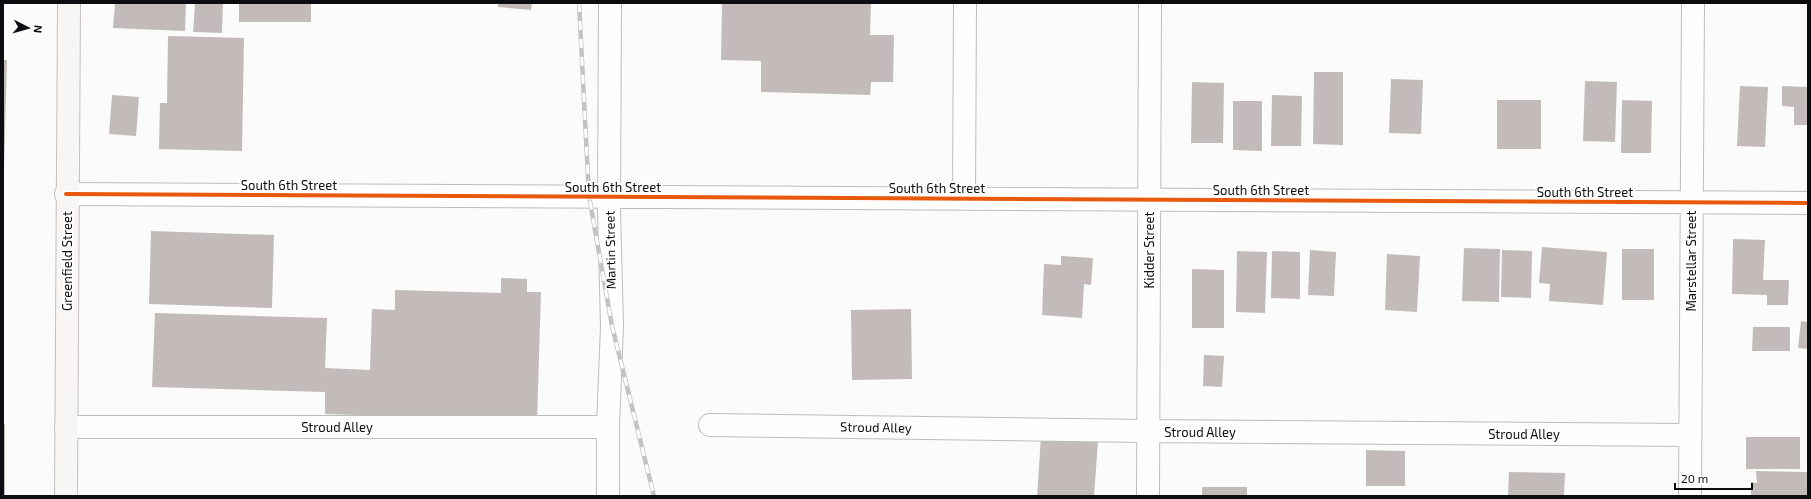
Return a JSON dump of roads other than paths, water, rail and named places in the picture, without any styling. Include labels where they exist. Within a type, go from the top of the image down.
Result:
[{"type":"main road","name":"Greenfield Street","points":[[66,496],[66,194],[69,3]]},
{"type":"street","name":"Martin Street","points":[[608,496],[608,427],[612,326],[609,197],[610,3]]},
{"type":"street","points":[[964,198],[966,3]]},
{"type":"street","name":"Kidder Street","points":[[1148,496],[1150,3]]},
{"type":"street","name":"Marstellar Street","points":[[1690,496],[1693,3]]},
{"type":"street","name":"South 6th Street","points":[[66,194],[1808,203]]},
{"type":"street","name":"Stroud Alley","points":[[710,425],[1148,432],[1690,435]]},
{"type":"street","name":"Stroud Alley","points":[[66,427],[608,427]]},
{"type":"railway","points":[[579,3],[589,196],[612,326],[654,496]]}]
